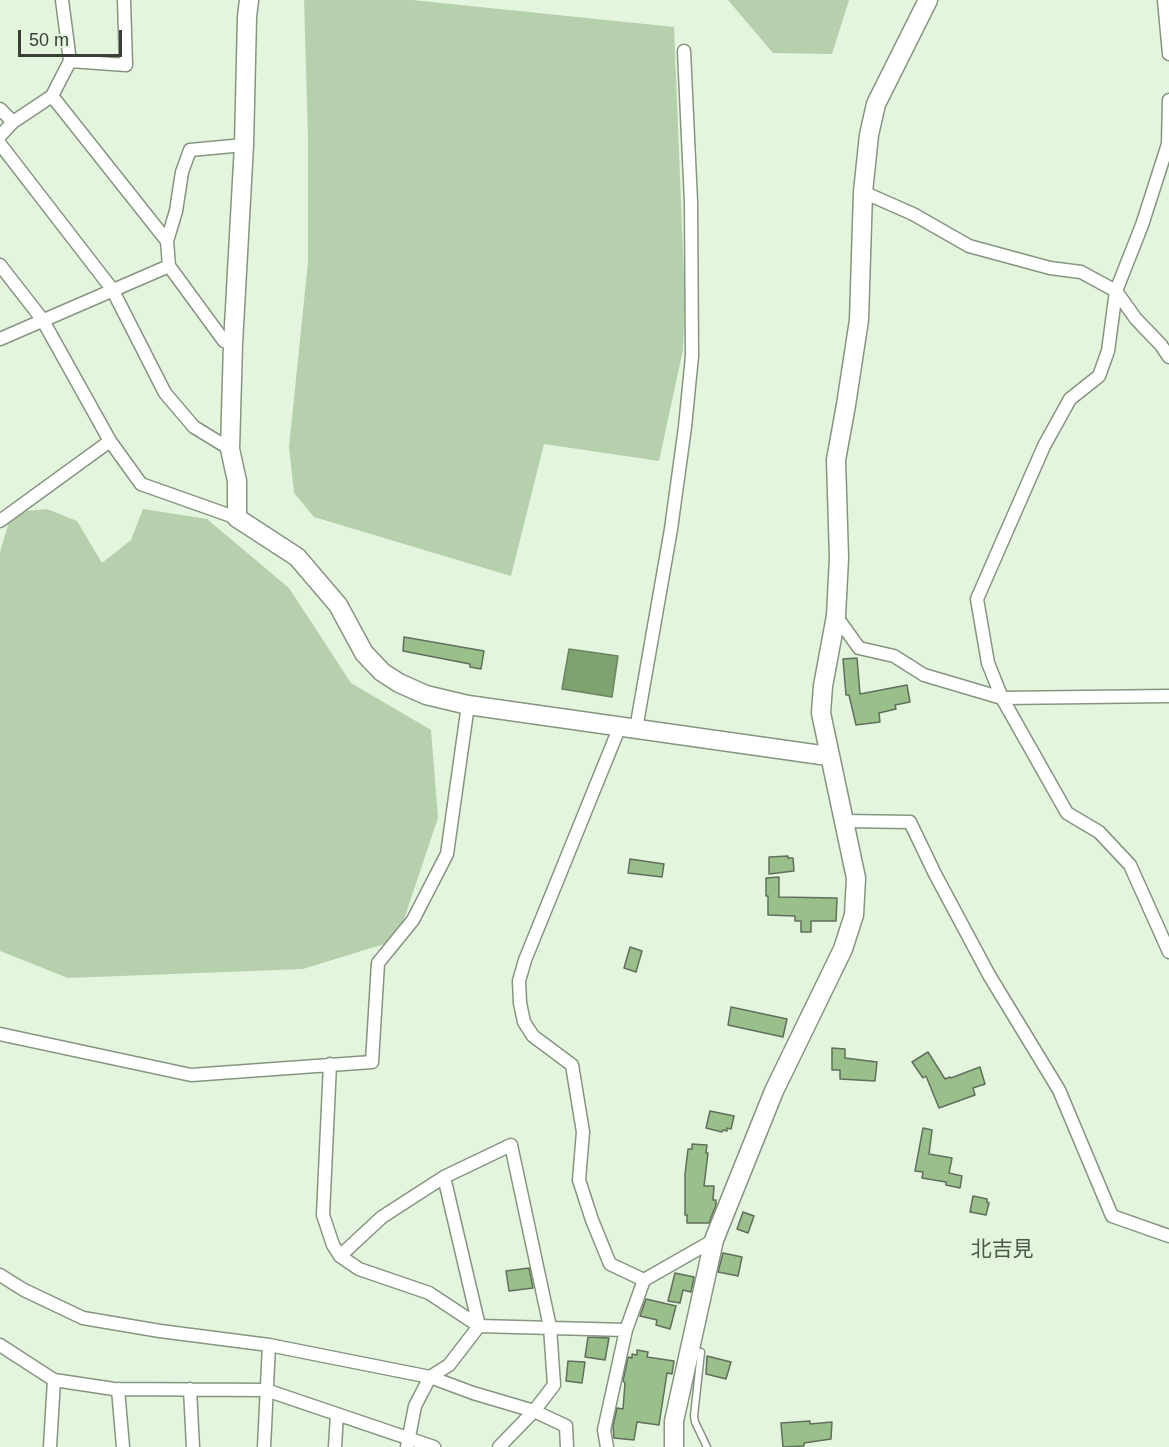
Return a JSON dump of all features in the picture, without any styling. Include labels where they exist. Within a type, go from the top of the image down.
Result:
[{"type":"street","points":[[0,136],[13,122],[52,96],[70,62],[62,0]]},
{"type":"street","points":[[70,62],[126,65],[123,0]]},
{"type":"street","points":[[237,518],[237,481],[230,449],[233,344],[244,145],[246,17],[249,0]]},
{"type":"street","points":[[674,1447],[674,1421],[714,1240],[774,1091],[843,949],[854,915],[856,878],[828,756],[821,712],[823,686],[836,616],[839,558],[836,460],[859,320],[863,192],[869,135],[876,104],[928,0]]},
{"type":"street","points":[[1164,0],[1169,54]]},
{"type":"street","points":[[644,1280],[610,1264],[579,1180],[582,1132],[572,1065],[533,1036],[524,1022],[519,981],[525,960],[628,728],[670,529],[685,427],[692,356],[691,202],[684,51]]},
{"type":"street","points":[[52,96],[167,241]]},
{"type":"street","points":[[1169,100],[1168,144],[1142,225],[1116,291],[1108,351],[1099,376],[1070,399],[1044,446],[977,599],[987,663],[1002,698],[1067,813],[1099,832],[1130,865],[1169,952]]},
{"type":"street","points":[[0,109],[13,122]]},
{"type":"street","points":[[0,144],[112,289],[165,393],[195,427],[230,449]]},
{"type":"street","points":[[233,344],[224,341],[169,266],[167,241],[176,211],[182,172],[190,150],[244,145]]},
{"type":"street","points":[[863,192],[913,214],[969,246],[1050,268],[1081,272],[1116,291],[1136,319],[1161,345],[1169,357]]},
{"type":"street","points":[[0,265],[42,320],[110,441],[141,484],[237,518],[297,557],[338,605],[364,653],[382,672],[399,683],[426,695],[468,705],[828,756]]},
{"type":"street","points":[[0,339],[169,266]]},
{"type":"street","points":[[0,521],[110,441]]},
{"type":"street","points":[[836,616],[859,648],[894,656],[924,675],[1002,698],[1169,696]]},
{"type":"street","points":[[0,1034],[191,1075],[372,1062],[378,963],[413,920],[447,854],[468,705]]},
{"type":"street","points":[[844,821],[910,822],[934,874],[989,975],[1059,1090],[1112,1216],[1169,1236]]},
{"type":"street","points":[[330,1064],[323,1215],[333,1245],[340,1256],[359,1269],[429,1293],[479,1326],[626,1330]]},
{"type":"street","points":[[340,1256],[382,1217],[444,1177],[511,1146],[550,1328],[554,1385],[534,1411],[499,1447]]},
{"type":"street","points":[[444,1177],[479,1326]]},
{"type":"street","points":[[607,1447],[604,1430],[626,1330],[644,1280],[714,1240]]},
{"type":"street","points":[[0,1275],[24,1290],[83,1318],[160,1331],[269,1345],[430,1377],[473,1394],[534,1411],[566,1426],[567,1447]]},
{"type":"street","points":[[408,1443],[415,1406],[430,1377],[449,1365],[479,1326]]},
{"type":"street","points":[[264,1447],[269,1345]]},
{"type":"street","points":[[0,1346],[54,1380],[118,1389],[266,1390],[337,1414],[408,1443],[434,1447]]},
{"type":"street","points":[[50,1447],[54,1380]]},
{"type":"street","points":[[118,1389],[123,1447]]},
{"type":"street","points":[[190,1389],[193,1447]]},
{"type":"street","points":[[335,1447],[337,1414]]},
{"type":"lane","points":[[688,1350],[701,1352],[694,1416],[707,1447]]},
{"type":"shaded area","points":[[304,0],[412,0],[674,27],[685,301],[683,350],[659,461],[544,444],[511,576],[314,517],[294,493],[289,447],[308,262],[308,137]]},
{"type":"shaded area","points":[[728,0],[849,0],[832,54],[773,53]]},
{"type":"shaded area","points":[[47,509],[77,521],[102,563],[131,540],[143,509],[207,519],[289,588],[351,683],[431,730],[438,818],[397,940],[303,969],[68,978],[0,951],[0,552],[12,512]]},
{"type":"shaded area","points":[[569,649],[618,656],[612,697],[562,689]]},
{"type":"building","points":[[404,637],[484,651],[481,669],[470,667],[470,664],[403,651]]},
{"type":"building","points":[[857,658],[860,694],[907,685],[910,702],[895,705],[896,709],[879,713],[880,722],[856,725],[849,695],[846,695],[843,659]]},
{"type":"building","points":[[788,856],[788,858],[793,858],[794,871],[769,874],[769,857]]},
{"type":"building","points":[[630,859],[664,864],[662,877],[628,873]]},
{"type":"building","points":[[779,877],[779,897],[837,898],[836,921],[811,921],[811,932],[801,932],[801,921],[795,921],[795,916],[768,915],[766,878]]},
{"type":"building","points":[[630,947],[642,951],[636,972],[624,968]]},
{"type":"building","points":[[731,1007],[787,1019],[783,1037],[728,1025]]},
{"type":"building","points":[[832,1048],[845,1049],[845,1058],[877,1062],[875,1081],[840,1079],[840,1070],[832,1070]]},
{"type":"building","points":[[928,1052],[945,1079],[980,1067],[985,1084],[973,1088],[975,1095],[939,1108],[926,1076],[923,1078],[912,1062]]},
{"type":"building","points":[[710,1111],[734,1116],[731,1129],[727,1128],[727,1131],[722,1132],[706,1128]]},
{"type":"building","points":[[923,1128],[932,1130],[929,1154],[952,1158],[949,1173],[962,1176],[960,1188],[946,1185],[946,1182],[922,1178],[923,1172],[915,1171]]},
{"type":"building","points":[[692,1144],[707,1145],[704,1186],[714,1186],[713,1200],[716,1200],[709,1223],[687,1223],[687,1215],[685,1215],[685,1174],[688,1149],[692,1149]]},
{"type":"building","points":[[973,1196],[987,1199],[989,1203],[986,1215],[970,1212]]},
{"type":"building","points":[[743,1212],[754,1216],[748,1233],[737,1229]]},
{"type":"building","points":[[723,1253],[742,1257],[738,1276],[718,1272]]},
{"type":"building","points":[[529,1268],[533,1288],[509,1291],[506,1271]]},
{"type":"building","points":[[675,1273],[694,1277],[691,1292],[683,1290],[680,1303],[668,1301]]},
{"type":"building","points":[[646,1299],[676,1306],[670,1329],[656,1325],[657,1320],[640,1316]]},
{"type":"building","points":[[588,1337],[609,1338],[605,1360],[585,1357]]},
{"type":"building","points":[[637,1350],[648,1352],[647,1357],[674,1361],[672,1374],[667,1373],[659,1425],[637,1422],[634,1440],[614,1438],[613,1426],[617,1408],[623,1409],[625,1383],[623,1381],[628,1357],[632,1358],[632,1354],[637,1355]]},
{"type":"building","points":[[707,1356],[731,1362],[726,1379],[706,1374]]},
{"type":"building","points":[[568,1361],[585,1362],[582,1383],[566,1381]]},
{"type":"building","points":[[810,1421],[810,1424],[832,1422],[831,1439],[804,1443],[804,1446],[783,1447],[781,1423]]},
{"type":"district","name":"北吉見","points":[[1002,1250]]}]
